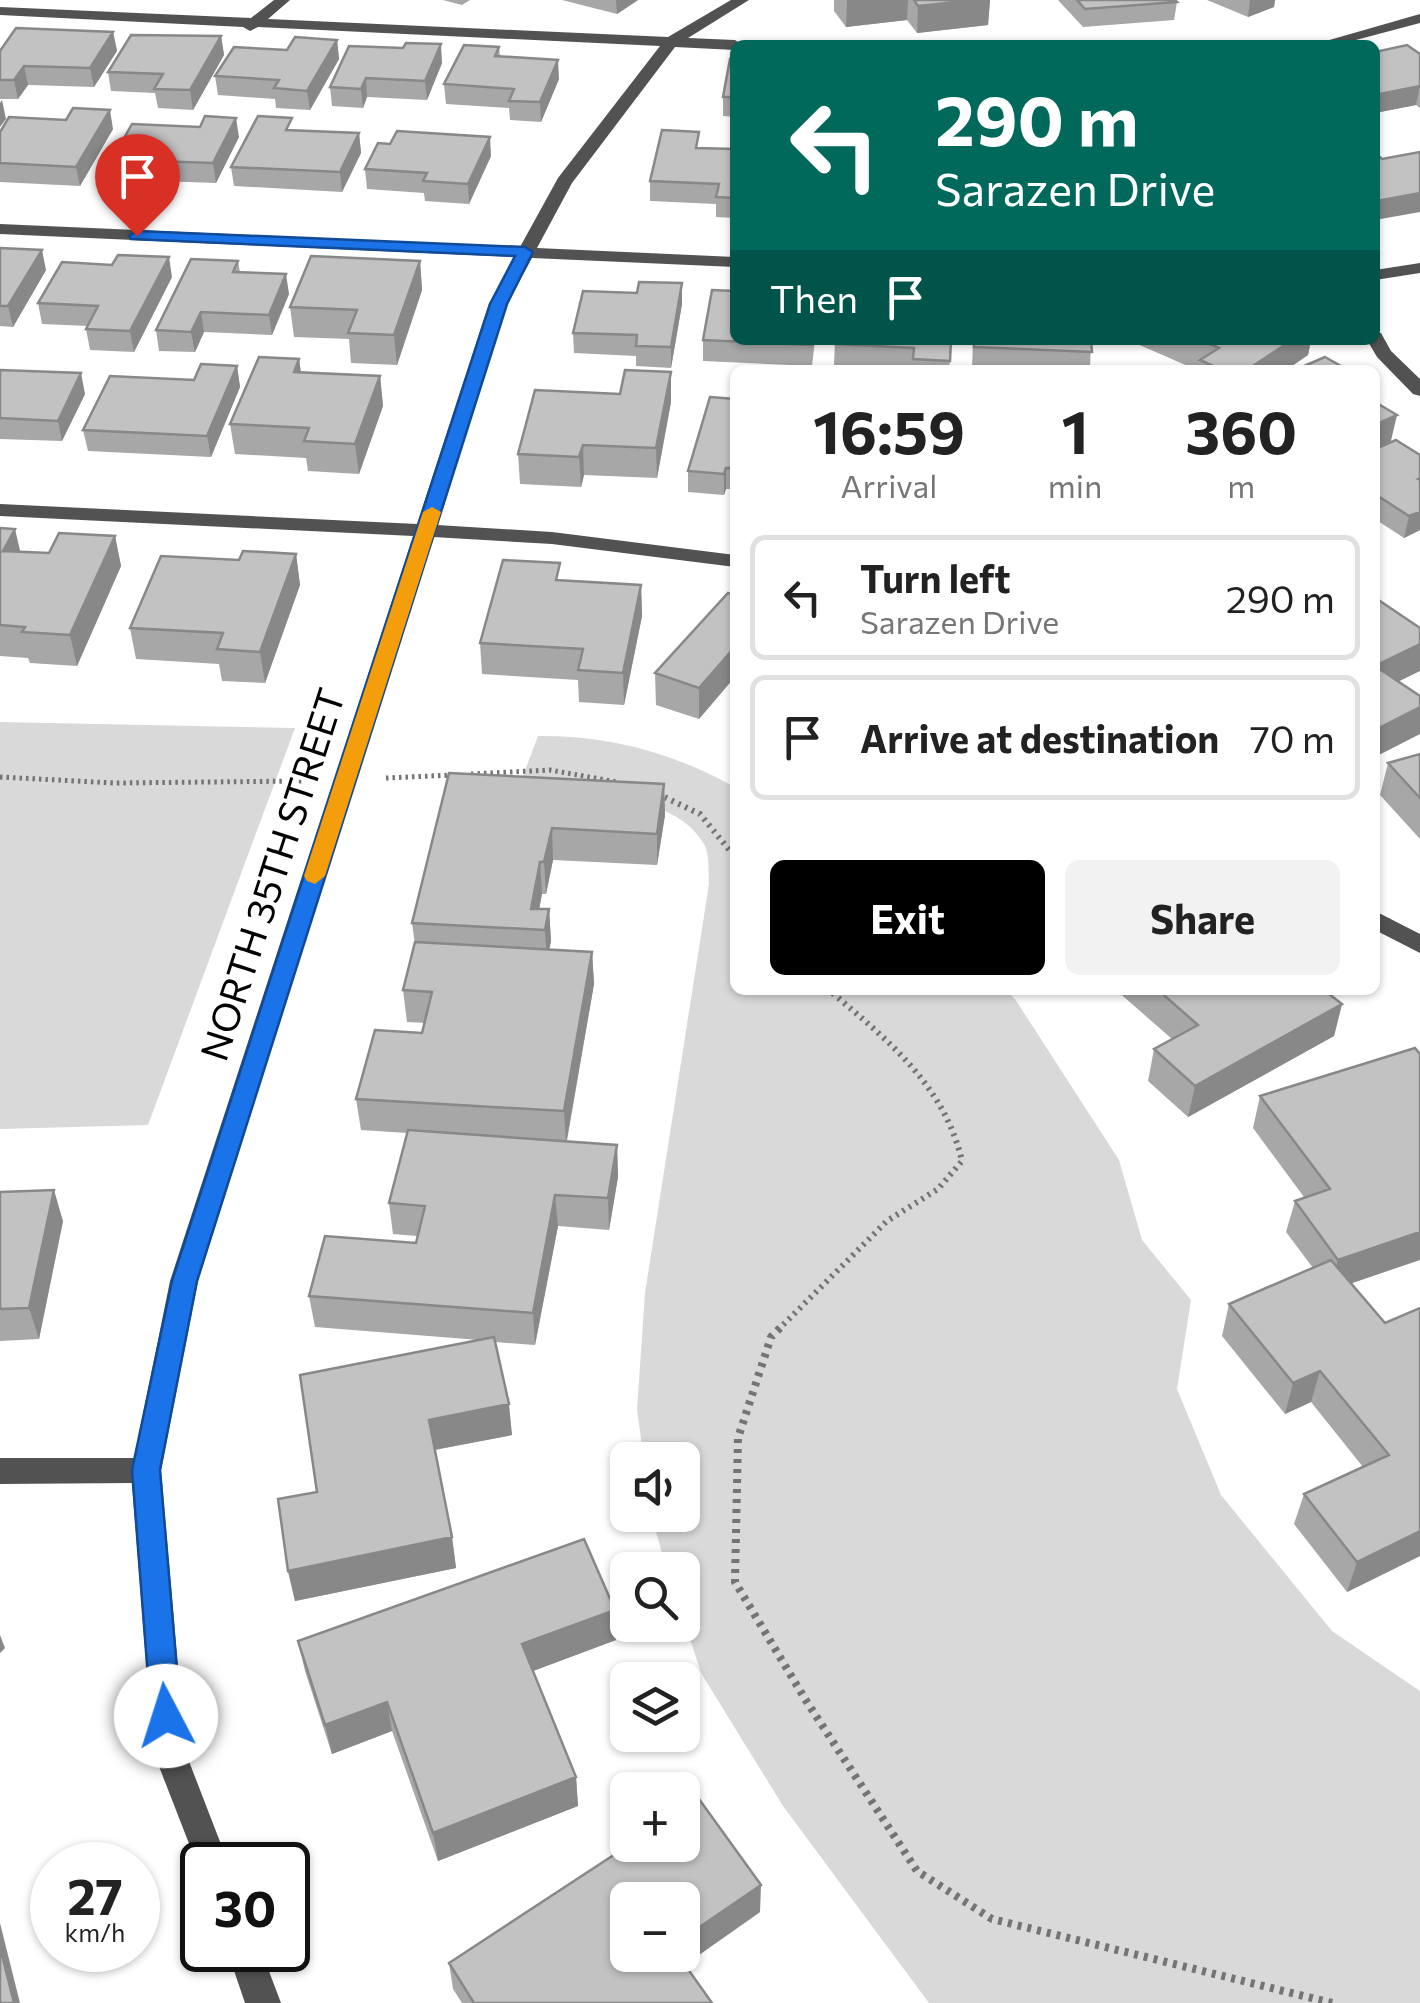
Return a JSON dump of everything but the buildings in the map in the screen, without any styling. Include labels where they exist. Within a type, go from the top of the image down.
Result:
[{"type":"street","points":[[250,26],[282,0]]},
{"type":"street","name":"NORTH 35TH STREET","points":[[203,1842],[169,1751],[146,1470],[184,1281],[498,304],[564,182],[671,42],[742,0]]},
{"type":"street","points":[[0,12],[730,45]]},
{"type":"street","points":[[1339,40],[1420,18]]},
{"type":"street","points":[[0,229],[730,262]]},
{"type":"street","points":[[1380,274],[1420,268]]},
{"type":"street","points":[[1379,345],[1420,390]]},
{"type":"street","points":[[0,510],[102,518],[427,528],[639,545],[730,561]]},
{"type":"street","points":[[1380,921],[1420,945]]},
{"type":"street","points":[[0,1471],[146,1470]]},
{"type":"street","points":[[252,1972],[264,2003]]},
{"type":"path","points":[[835,995],[912,1064],[959,1134],[962,1161],[938,1189],[887,1221],[771,1337],[738,1438],[735,1582],[916,1871],[992,1920],[1332,2003]]},
{"type":"shaded area","points":[[0,722],[295,728],[148,1125],[0,1129]]},
{"type":"shaded area","points":[[538,736],[590,739],[640,748],[730,785],[730,995],[1011,995],[1015,999],[1119,1160],[1142,1240],[1191,1300],[1177,1389],[1221,1495],[1332,1631],[1420,1691],[1420,2003],[929,2003],[783,1806],[701,1673],[691,1642],[700,1642],[700,1552],[662,1552],[656,1532],[700,1532],[700,1442],[641,1442],[637,1410],[645,1293],[709,884],[707,850],[691,828],[672,815],[649,804],[595,792],[520,784]]},
{"type":"slow traffic","points":[[315,876],[432,512]]},
{"type":"route","points":[[137,236],[525,252],[498,304],[184,1281],[146,1470],[166,1716]]}]
